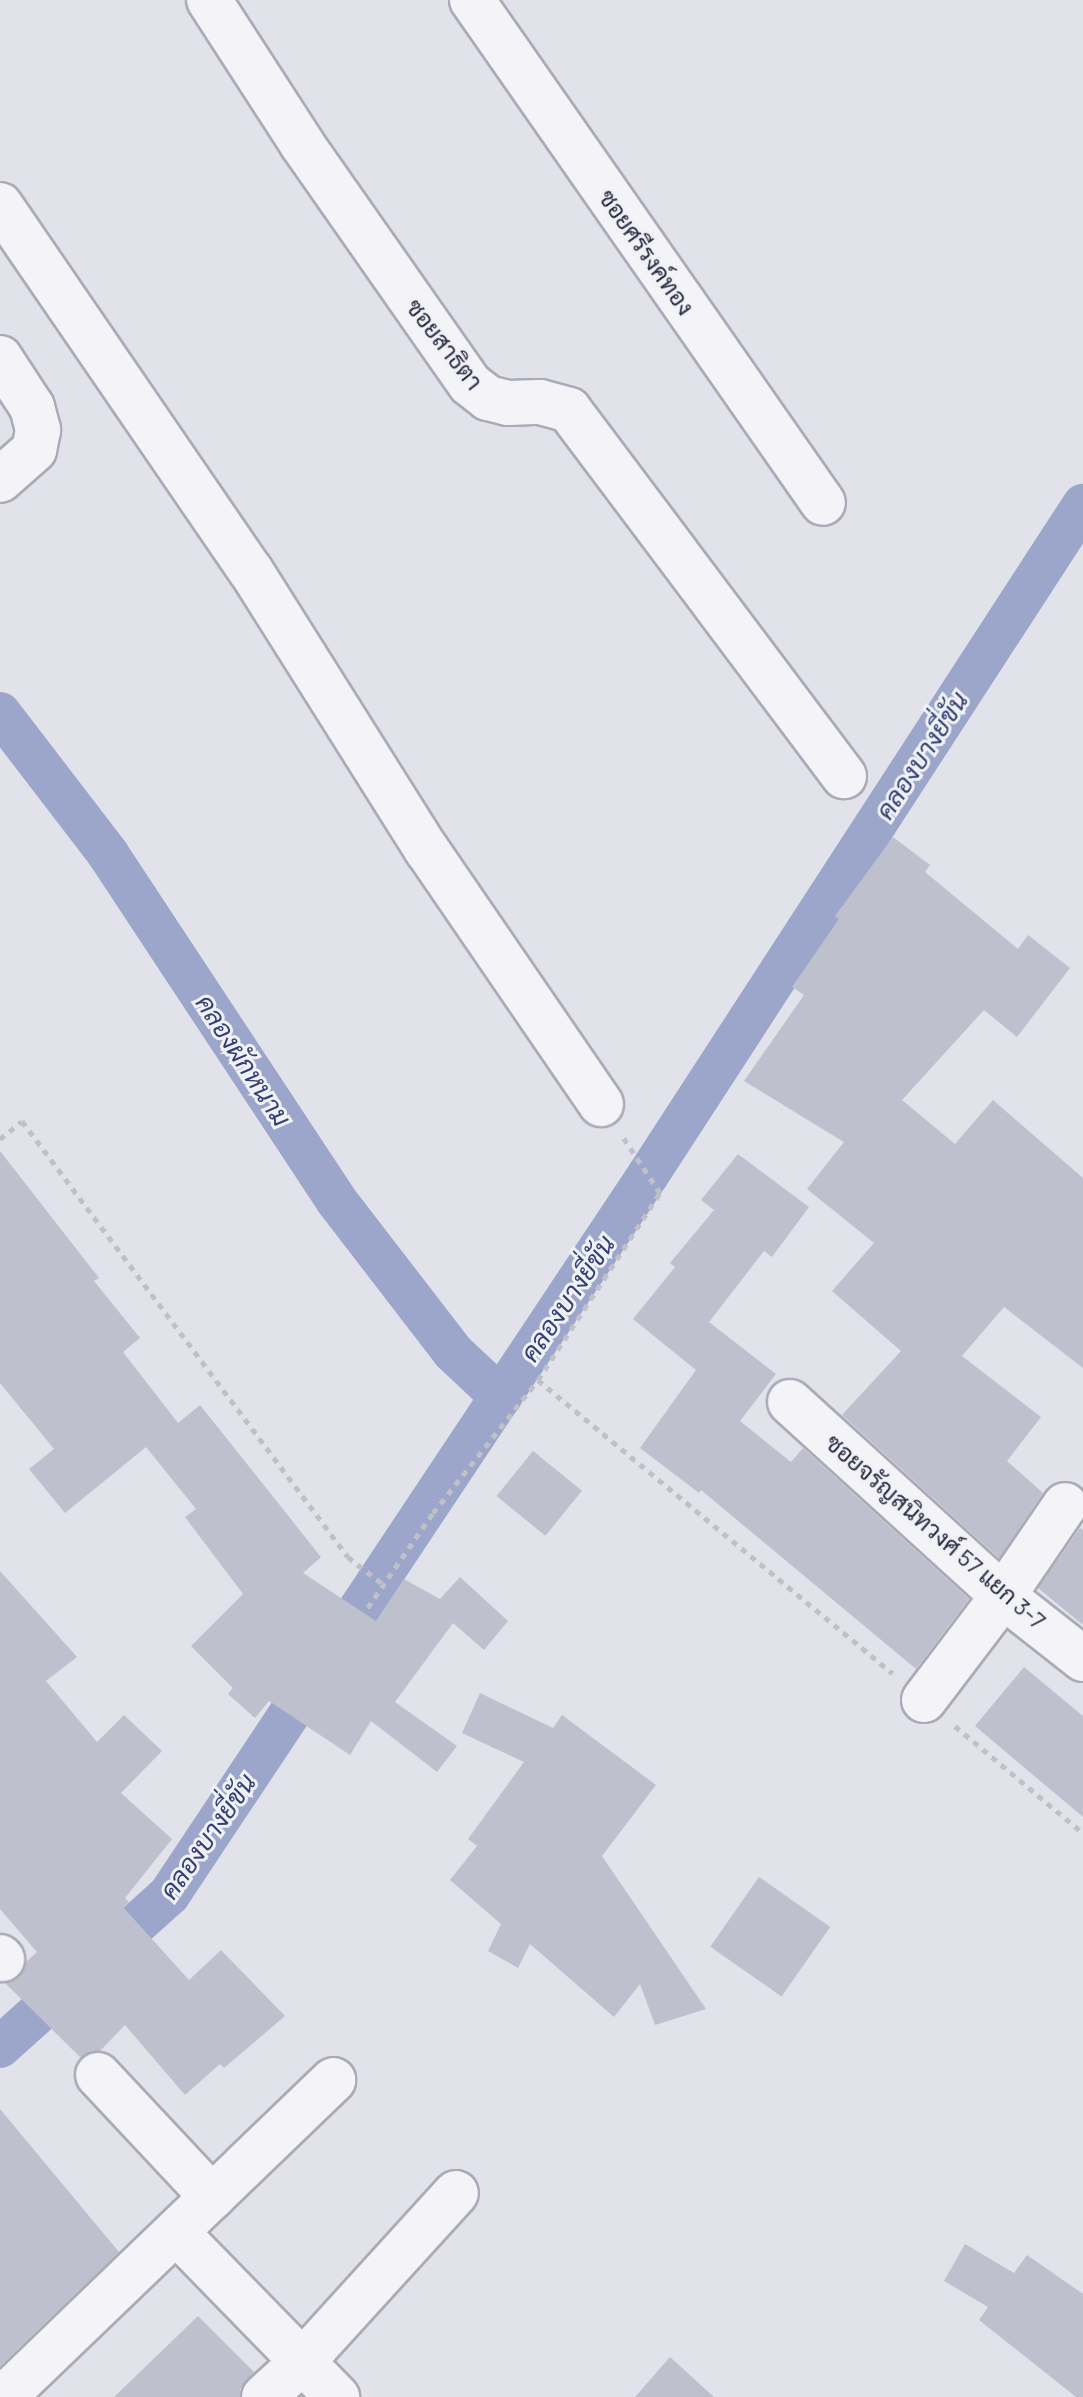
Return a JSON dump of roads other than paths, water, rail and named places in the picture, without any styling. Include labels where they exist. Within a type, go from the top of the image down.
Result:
[{"type":"street","name":"ซอยสาธิตา","points":[[209,0],[302,144],[470,384],[488,398],[508,403],[540,402],[569,410],[844,776]]},
{"type":"street","name":"ซอยศรีรงค์ทอง","points":[[472,0],[823,503]]},
{"type":"street","points":[[0,205],[251,571],[427,850],[601,1104]]},
{"type":"street","points":[[0,358],[32,407],[38,430],[34,450],[0,480]]},
{"type":"street","name":"ซอยจรัญสนิทวงศ์ 57 แยก 3-7","points":[[790,1402],[1003,1596],[1083,1659]]},
{"type":"street","points":[[924,1700],[1003,1596],[1065,1505]]},
{"type":"street","points":[[98,2075],[212,2197]]},
{"type":"street","points":[[4,2397],[333,2080]]},
{"type":"street","points":[[264,2397],[303,2361],[456,2193]]},
{"type":"street","points":[[176,2232],[337,2397]]},
{"type":"waterway","name":"คลองบางยี่ขัน","points":[[0,2047],[169,1895],[648,1175],[1083,505]]},
{"type":"waterway","name":"คลองผักหนาม","points":[[0,713],[108,854],[336,1200],[453,1352],[501,1397]]}]
